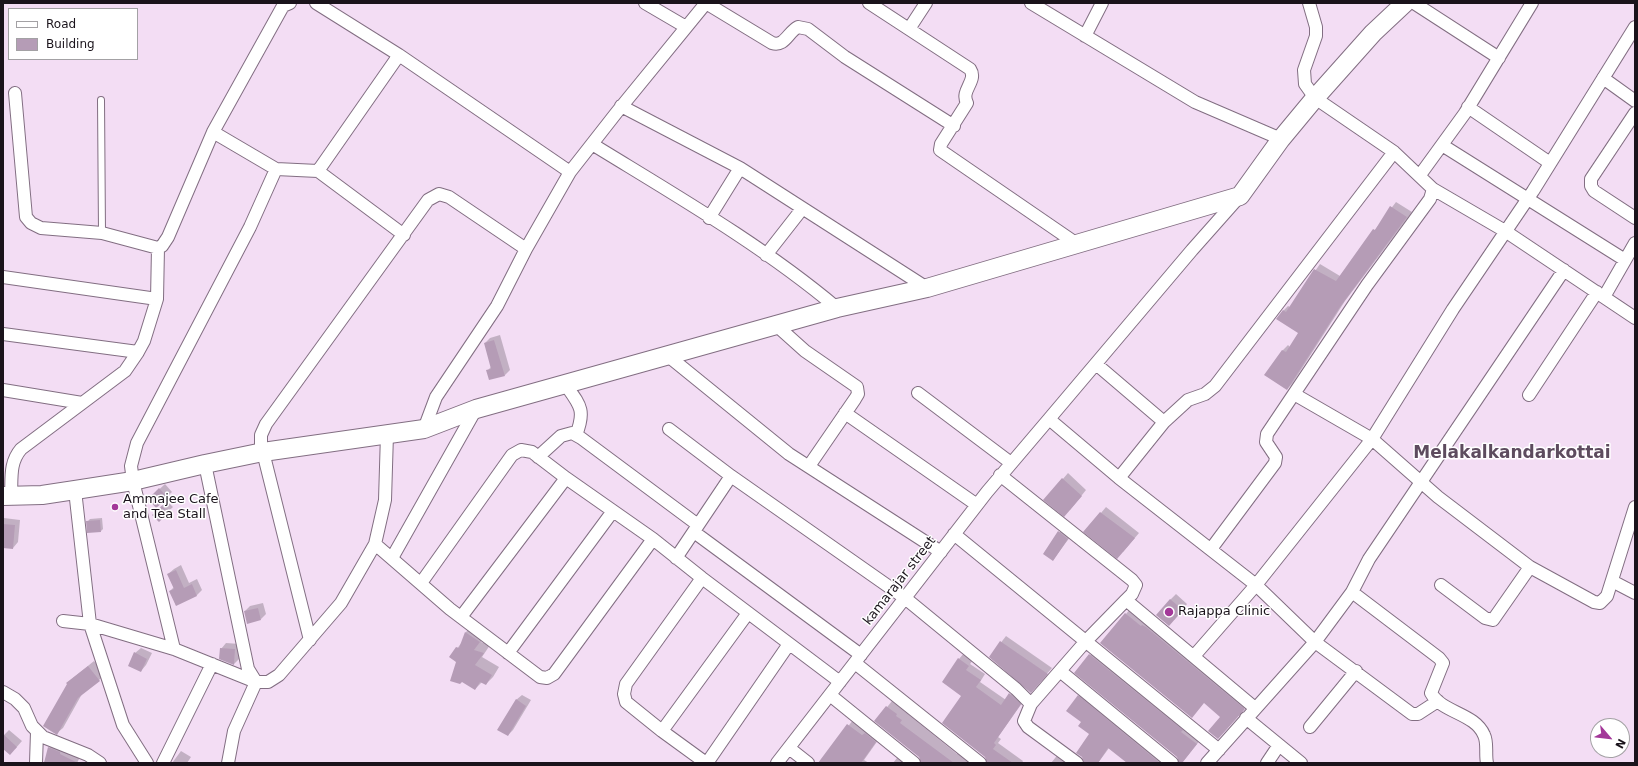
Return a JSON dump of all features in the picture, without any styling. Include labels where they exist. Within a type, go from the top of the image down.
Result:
[{"type":"main road","points":[[20,495],[75,490],[133,481],[263,452],[424,429],[476,409],[837,308],[927,288],[1240,196],[1281,139],[1315,98],[1373,33],[1403,4]]},
{"type":"street","points":[[20,495],[12,463],[15,456],[21,449],[125,371],[138,352],[144,341],[157,299],[163,244],[213,132],[283,6],[290,3]]},
{"type":"street","points":[[316,3],[399,55],[570,172]]},
{"type":"street","points":[[645,3],[686,27]]},
{"type":"street","points":[[424,429],[436,397],[497,306],[526,248],[570,172],[621,106],[706,3],[766,41],[775,44],[782,43],[798,27],[808,29],[844,57],[954,126]]},
{"type":"street","points":[[869,3],[970,69],[973,74],[973,78],[965,92],[964,98],[967,103],[954,126],[940,144],[940,150],[1077,244]]},
{"type":"street","points":[[909,28],[926,3]]},
{"type":"street","points":[[1031,3],[1195,102],[1281,139]]},
{"type":"street","points":[[1086,36],[1102,3]]},
{"type":"street","points":[[1309,3],[1316,27],[1316,36],[1304,70],[1305,84],[1315,98],[1394,152],[1420,175],[1433,189],[1505,231],[1635,318]]},
{"type":"street","points":[[1420,175],[1468,107],[1532,3]]},
{"type":"street","points":[[1403,4],[1499,58]]},
{"type":"street","points":[[1194,656],[1256,585],[1372,440],[1453,309],[1528,198],[1635,27]]},
{"type":"street","points":[[318,171],[399,55]]},
{"type":"street","points":[[1603,78],[1635,101]]},
{"type":"street","points":[[15,93],[26,217],[31,224],[40,228],[102,233],[163,244]]},
{"type":"street","points":[[621,106],[740,168],[927,288]]},
{"type":"street","points":[[1468,107],[1550,163]]},
{"type":"street","points":[[1635,112],[1591,179],[1591,186],[1594,191],[1635,218]]},
{"type":"street","points":[[213,132],[276,169],[318,171],[404,235]]},
{"type":"street","points":[[592,144],[766,254],[808,284],[837,308]]},
{"type":"street","points":[[1442,145],[1625,260]]},
{"type":"street","points":[[1119,478],[1164,422],[1188,400],[1205,394],[1214,386],[1394,152]]},
{"type":"street","points":[[709,218],[740,168]]},
{"type":"street","points":[[174,649],[133,481],[132,466],[137,443],[250,228],[276,169]]},
{"type":"street","points":[[1211,549],[1275,463],[1276,457],[1266,442],[1266,438],[1367,284],[1430,198],[1433,189]]},
{"type":"street","points":[[310,640],[261,444],[261,435],[266,424],[428,200],[439,194],[449,197],[526,248]]},
{"type":"street","name":"kamarajar street","points":[[777,763],[1000,475],[1196,245],[1240,196]]},
{"type":"street","points":[[766,254],[802,209]]},
{"type":"street","points":[[1529,395],[1635,244]]},
{"type":"street","points":[[1207,763],[1315,642],[1352,592],[1369,559],[1564,270]]},
{"type":"street","points":[[3,277],[157,299]]},
{"type":"street","points":[[776,325],[804,352],[857,387],[858,394],[809,466]]},
{"type":"street","points":[[3,334],[138,352]]},
{"type":"street","points":[[667,355],[789,454],[941,552]]},
{"type":"street","points":[[1096,364],[1164,422]]},
{"type":"street","points":[[565,384],[578,402],[582,419],[576,435]]},
{"type":"street","points":[[3,390],[82,403]]},
{"type":"street","points":[[918,393],[1011,463]]},
{"type":"street","points":[[1294,394],[1372,440],[1421,483],[1530,567],[1594,602],[1600,603],[1604,600],[1612,581],[1635,507]]},
{"type":"street","points":[[392,558],[476,409]]},
{"type":"street","points":[[845,413],[977,504]]},
{"type":"street","points":[[1049,419],[1119,478],[1256,585],[1315,642],[1412,714],[1418,714],[1438,701]]},
{"type":"street","points":[[670,429],[731,476],[906,598],[1016,689],[1031,704]]},
{"type":"street","points":[[538,457],[561,436],[572,433],[576,435],[858,659],[980,763]]},
{"type":"street","points":[[64,621],[90,624],[174,649],[256,682],[268,682],[279,675],[341,603],[375,544],[385,500],[387,434]]},
{"type":"street","points":[[421,583],[512,455],[521,450],[532,452],[566,478],[653,539],[748,614],[840,682]]},
{"type":"street","points":[[204,464],[248,669],[256,682]]},
{"type":"street","points":[[1000,475],[1132,580],[1136,585],[1135,589],[1126,600],[1086,641],[1031,704],[1024,721],[1028,727],[1077,763]]},
{"type":"street","points":[[676,558],[731,476]]},
{"type":"street","points":[[461,617],[566,478]]},
{"type":"street","points":[[75,490],[90,624],[123,725],[147,763]]},
{"type":"street","points":[[508,653],[613,511]]},
{"type":"street","points":[[954,534],[1219,750]]},
{"type":"street","points":[[375,544],[461,617],[540,677],[547,678],[554,674],[653,539]]},
{"type":"street","points":[[1441,584],[1485,618],[1492,620],[1530,567]]},
{"type":"street","points":[[702,578],[626,684],[624,694],[626,702],[662,731],[707,763],[789,644]]},
{"type":"street","points":[[1612,581],[1635,593]]},
{"type":"street","points":[[1352,592],[1439,658],[1443,663],[1431,693],[1438,701],[1480,727],[1485,736],[1487,763]]},
{"type":"street","points":[[1126,600],[1255,708]]},
{"type":"street","points":[[662,731],[748,614]]},
{"type":"street","points":[[163,763],[212,664]]},
{"type":"street","points":[[1060,671],[1172,763]]},
{"type":"street","points":[[1310,727],[1356,671]]},
{"type":"street","points":[[228,763],[234,731],[256,682]]},
{"type":"street","points":[[3,692],[15,699],[24,708],[37,732],[42,737],[88,755],[100,763]]},
{"type":"street","points":[[830,696],[914,763]]},
{"type":"street","points":[[1246,718],[1301,763]]},
{"type":"street","points":[[36,763],[37,732]]},
{"type":"street","points":[[1267,763],[1279,745]]},
{"type":"street","points":[[789,748],[808,763]]},
{"type":"lane","points":[[101,100],[102,233]]},
{"type":"building","points":[[1390,206],[1407,217],[1340,307],[1287,390],[1264,375],[1282,350],[1286,352],[1298,333],[1276,319],[1283,310],[1286,312],[1314,269],[1336,281],[1373,229],[1375,230]]},
{"type":"building","points":[[494,340],[505,376],[489,380],[486,370],[491,369],[484,343]]},
{"type":"building","points":[[1062,478],[1082,496],[1064,517],[1043,500]]},
{"type":"building","points":[[159,488],[168,498],[156,508],[148,499]]},
{"type":"building","points":[[162,506],[168,513],[159,522],[152,515]]},
{"type":"building","points":[[1100,512],[1135,538],[1117,559],[1083,532]]},
{"type":"building","points":[[100,520],[101,532],[87,533],[86,521]]},
{"type":"building","points":[[3,524],[15,525],[13,549],[3,548]]},
{"type":"building","points":[[1058,531],[1068,539],[1053,561],[1043,554]]},
{"type":"building","points":[[176,570],[184,588],[192,584],[197,596],[176,606],[169,591],[174,589],[167,574]]},
{"type":"building","points":[[1170,599],[1183,610],[1169,626],[1156,615]]},
{"type":"building","points":[[258,608],[261,620],[247,624],[244,611]]},
{"type":"building","points":[[1125,613],[1141,626],[1146,627],[1245,709],[1218,739],[1208,731],[1220,717],[1204,703],[1192,718],[1100,643]]},
{"type":"building","points":[[465,632],[480,642],[474,650],[484,653],[475,665],[492,675],[486,685],[480,682],[475,690],[462,682],[460,684],[450,681],[456,662],[449,657],[456,647],[459,648]]},
{"type":"building","points":[[1000,641],[1048,674],[1031,693],[989,657]]},
{"type":"building","points":[[220,648],[235,649],[234,665],[219,659]]},
{"type":"building","points":[[134,652],[147,659],[141,672],[128,666]]},
{"type":"building","points":[[1089,654],[1183,730],[1181,732],[1197,744],[1182,763],[1179,763],[1177,757],[1074,673]]},
{"type":"building","points":[[958,658],[969,666],[966,670],[981,680],[976,687],[1001,705],[1009,693],[1021,704],[994,743],[996,745],[993,749],[1013,763],[987,763],[985,757],[942,723],[961,696],[942,682]]},
{"type":"building","points":[[88,666],[100,681],[78,698],[57,735],[43,726],[67,684],[66,683]]},
{"type":"building","points":[[1078,695],[1160,763],[1127,763],[1108,748],[1098,763],[1084,763],[1082,757],[1076,753],[1089,734],[1078,726],[1081,722],[1066,711]]},
{"type":"building","points":[[516,699],[526,706],[508,736],[497,730]]},
{"type":"building","points":[[886,706],[897,714],[896,716],[902,720],[900,723],[954,763],[921,763],[919,757],[874,721]]},
{"type":"building","points":[[847,724],[862,735],[865,733],[876,742],[861,763],[818,763]]},
{"type":"building","points":[[3,734],[17,747],[10,755],[3,749]]},
{"type":"building","points":[[48,747],[60,752],[60,754],[78,763],[44,763]]},
{"type":"place","name":"Ammajee Cafe and Tea Stall","points":[[115,507]]},
{"type":"place","name":"Rajappa Clinic","points":[[1169,612]]},
{"type":"district","name":"Melakalkandarkottai","points":[[1512,454]]}]
